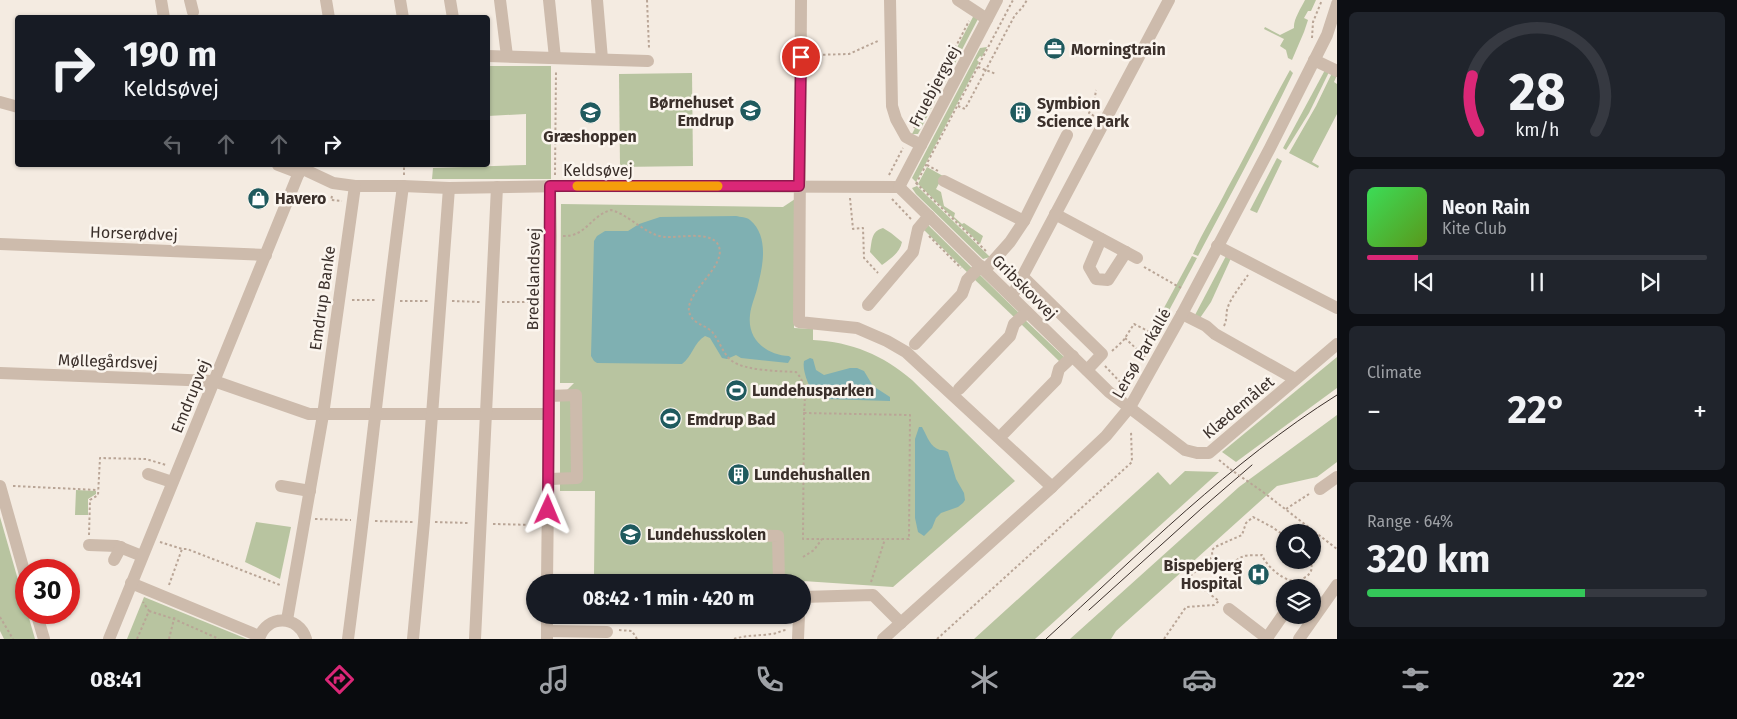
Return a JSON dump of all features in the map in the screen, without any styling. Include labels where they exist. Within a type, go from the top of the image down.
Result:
[{"type":"street","points":[[161,0],[164,15]]},
{"type":"street","points":[[326,0],[328,15]]},
{"type":"street","points":[[400,0],[402,15]]},
{"type":"street","points":[[450,0],[452,15]]},
{"type":"street","points":[[500,0],[507,56]]},
{"type":"street","points":[[549,0],[556,58]]},
{"type":"street","points":[[597,0],[602,59]]},
{"type":"street","points":[[802,0],[799,322],[856,328],[887,340],[906,352],[1052,487]]},
{"type":"street","points":[[890,0],[892,106],[896,119],[906,137],[920,145]]},
{"type":"street","points":[[958,0],[987,19]]},
{"type":"street","name":"Fruebjergvej","points":[[899,187],[997,0]]},
{"type":"street","points":[[1012,296],[1169,0]]},
{"type":"street","name":"Lersø Parkallé","points":[[883,639],[1052,487],[1106,436],[1130,407],[1182,314],[1327,36],[1337,4]]},
{"type":"street","name":"Lersø Parkallé","points":[[1327,36],[1337,25]]},
{"type":"street","points":[[490,56],[648,61]]},
{"type":"street","points":[[1314,60],[1337,71]]},
{"type":"street","points":[[0,102],[15,106]]},
{"type":"street","points":[[915,344],[962,294],[967,280],[994,260],[1010,242],[1024,221],[1068,135]]},
{"type":"street","name":"Keldsøvej","points":[[301,169],[333,183],[355,186],[449,188],[550,186],[899,187]]},
{"type":"street","name":"Emdrupvej","points":[[108,639],[301,169]]},
{"type":"street","points":[[944,181],[1024,221]]},
{"type":"street","name":"Emdrup Banke","points":[[286,620],[323,415],[355,186]]},
{"type":"street","points":[[348,639],[403,186]]},
{"type":"street","name":"Bredelandsvej","points":[[548,574],[550,186]]},
{"type":"street","points":[[475,639],[497,187]]},
{"type":"street","name":"Gribskovvej","points":[[899,187],[1109,392],[1130,407]]},
{"type":"street","points":[[413,639],[449,188]]},
{"type":"street","points":[[1055,214],[1132,255],[1108,280],[1096,279],[1089,267],[1101,239]]},
{"type":"street","points":[[868,305],[913,252],[918,229],[929,216]]},
{"type":"street","name":"Horserødvej","points":[[0,244],[266,255]]},
{"type":"street","points":[[1218,246],[1337,308]]},
{"type":"street","points":[[1022,276],[1102,354],[1087,370]]},
{"type":"street","points":[[959,389],[1010,336],[1014,324],[1027,312]]},
{"type":"street","points":[[1182,314],[1206,326],[1218,336],[1295,380]]},
{"type":"street","name":"Klædemålet","points":[[1130,407],[1185,450],[1209,453],[1337,344]]},
{"type":"street","points":[[1004,433],[1056,380],[1059,369],[1073,356]]},
{"type":"street","name":"Møllegårdsvej","points":[[0,373],[214,381]]},
{"type":"street","points":[[214,381],[309,414],[549,414]]},
{"type":"street","points":[[549,396],[576,395],[576,478],[549,479]]},
{"type":"street","points":[[148,474],[175,476]]},
{"type":"street","points":[[1320,489],[1337,477]]},
{"type":"street","points":[[5,486],[22,559]]},
{"type":"street","points":[[281,486],[310,490]]},
{"type":"street","points":[[748,534],[778,536],[779,574]]},
{"type":"street","points":[[88,545],[118,546],[142,556]]},
{"type":"street","points":[[114,560],[121,548]]},
{"type":"street","points":[[131,583],[259,637],[264,628],[270,623],[286,620],[295,623],[302,629],[306,639]]},
{"type":"street","points":[[1299,639],[1337,585]]},
{"type":"street","points":[[811,597],[873,595],[901,623]]},
{"type":"street","points":[[1229,609],[1268,638],[1277,624]]},
{"type":"street","points":[[40,624],[44,639]]},
{"type":"street","points":[[547,635],[607,632]]},
{"type":"path","points":[[647,0],[648,61]]},
{"type":"path","points":[[916,184],[1013,0]]},
{"type":"path","points":[[958,106],[965,109],[1015,15],[1027,0]]},
{"type":"path","points":[[1314,60],[1313,22],[1322,0]]},
{"type":"path","points":[[911,134],[972,15]]},
{"type":"path","points":[[808,55],[849,54],[873,42],[891,40]]},
{"type":"path","points":[[550,186],[556,174],[556,58]]},
{"type":"path","points":[[978,66],[996,74]]},
{"type":"path","points":[[1094,118],[1095,116],[1089,113],[1094,104],[1096,90]]},
{"type":"path","points":[[888,177],[905,144]]},
{"type":"path","points":[[912,179],[994,260]]},
{"type":"path","points":[[850,203],[853,229],[863,228],[865,261],[887,282]]},
{"type":"path","points":[[551,236],[581,233],[598,216],[611,210],[663,237],[708,237],[715,241],[718,248],[718,261],[691,300],[689,311],[692,318],[711,330],[719,340],[724,352],[733,362],[749,367],[796,372],[801,377],[804,386],[803,539],[910,539],[910,415],[804,413]]},
{"type":"path","points":[[1132,255],[1140,265],[1192,294]]},
{"type":"path","points":[[1218,336],[1228,318],[1227,310],[1240,286],[1256,266]]},
{"type":"path","points":[[1112,351],[1125,338],[1134,324],[1167,341]]},
{"type":"path","points":[[1125,338],[1154,366]]},
{"type":"path","points":[[937,639],[1132,462],[1131,431]]},
{"type":"path","points":[[88,545],[90,500],[98,495],[100,458],[146,459],[161,463],[175,476]]},
{"type":"path","points":[[1217,460],[1337,548]]},
{"type":"path","points":[[5,486],[98,490]]},
{"type":"path","points":[[1286,509],[1300,500]]},
{"type":"path","points":[[1276,529],[1253,517],[1246,523],[1242,535],[1215,547],[1212,550],[1212,557],[1220,566],[1224,567],[1230,566],[1242,556],[1262,555],[1264,560],[1279,575],[1299,581],[1312,569]]},
{"type":"path","points":[[803,557],[814,550],[822,539]]},
{"type":"path","points":[[871,595],[872,580],[885,539]]},
{"type":"path","points":[[169,545],[187,549],[292,589]]},
{"type":"path","points":[[168,587],[182,549]]},
{"type":"path","points":[[1164,639],[1186,607],[1214,605],[1219,601],[1188,578],[1212,557]]},
{"type":"path","points":[[131,583],[149,611],[174,619],[218,639]]},
{"type":"path","points":[[169,639],[178,602]]},
{"type":"path","points":[[137,639],[149,611]]},
{"type":"path","points":[[0,617],[13,639]]},
{"type":"path","points":[[607,632],[608,630],[632,631],[637,639]]},
{"type":"path","points":[[734,639],[750,635],[774,634],[783,630],[798,635]]},
{"type":"green space","points":[[1305,0],[1316,0],[1311,11],[1308,11],[1304,18],[1308,20],[1292,60],[1288,58],[1286,50],[1280,46],[1284,39],[1264,29],[1265,27],[1280,35],[1294,28],[1296,18]]},
{"type":"green space","points":[[974,15],[978,19],[918,134],[912,134]]},
{"type":"green space","points":[[987,47],[982,57],[980,56],[977,60],[979,62],[916,182],[912,178],[980,48]]},
{"type":"green space","points":[[490,66],[551,66],[551,179],[432,179],[433,168],[526,165],[526,114],[490,116]]},
{"type":"green space","points":[[1290,70],[1293,73],[1246,165],[1198,256],[1193,254],[1205,229]]},
{"type":"green space","points":[[1325,70],[1329,72],[1309,113],[1286,150],[1283,148]]},
{"type":"green space","points":[[692,73],[693,166],[620,167],[619,74]]},
{"type":"green space","points":[[1332,73],[1337,75],[1334,82],[1337,84],[1337,114],[1312,162],[1319,166],[1318,168],[1289,153],[1316,106]]},
{"type":"green space","points":[[1277,158],[1282,161],[1257,213],[1250,210]]},
{"type":"green space","points":[[927,167],[943,176],[936,189],[941,192],[944,206],[955,213],[954,217],[962,224],[964,223],[983,236],[980,244],[918,184]]},
{"type":"green space","points":[[917,186],[990,257],[983,259],[916,194],[912,188]]},
{"type":"green space","name":"Lundehusparken","points":[[795,199],[794,328],[813,329],[813,340],[854,347],[890,363],[912,380],[1015,481],[893,587],[811,582],[811,574],[594,574],[595,491],[560,491],[560,397],[574,383],[560,383],[561,204],[783,207]]},
{"type":"green space","points":[[927,224],[973,269],[969,274],[923,229]]},
{"type":"green space","points":[[883,228],[902,242],[897,253],[882,265],[870,252],[874,234]]},
{"type":"green space","points":[[1192,256],[1197,258],[1157,333],[1152,330]]},
{"type":"green space","points":[[1226,256],[1232,256],[1211,302],[1200,318],[1195,315]]},
{"type":"green space","points":[[978,273],[1019,313],[1015,318],[973,278]]},
{"type":"green space","points":[[1024,319],[1064,357],[1060,362],[1020,323]]},
{"type":"green space","points":[[1337,357],[1337,388],[1236,462],[1222,452]]},
{"type":"green space","points":[[1337,415],[1337,462],[1317,477],[1277,486],[1116,631],[1111,639],[1070,639],[1239,487]]},
{"type":"green space","points":[[1185,471],[1219,472],[1035,639],[974,639],[1158,472],[1170,485]]},
{"type":"green space","points":[[76,490],[96,491],[96,494],[88,499],[88,515],[75,515]]},
{"type":"green space","points":[[0,517],[15,569],[15,624],[31,624],[35,639],[4,639],[0,631]]},
{"type":"green space","points":[[256,522],[291,527],[280,579],[245,562]]},
{"type":"green space","points":[[144,597],[247,639],[127,639]]},
{"type":"water","points":[[736,216],[750,220],[760,234],[762,242],[762,269],[750,315],[752,332],[755,339],[766,349],[773,353],[789,356],[791,358],[788,363],[741,358],[736,355],[727,359],[722,358],[710,338],[705,336],[698,342],[682,364],[597,363],[594,361],[591,356],[594,241],[597,236],[605,231],[628,231],[639,224],[660,217]]},
{"type":"water","points":[[810,358],[813,359],[816,370],[824,375],[850,368],[864,371],[873,386],[890,397],[890,401],[825,399],[819,397],[812,390],[805,373],[804,361]]},
{"type":"water","points":[[919,427],[922,427],[929,441],[937,449],[948,452],[965,500],[958,507],[941,513],[936,518],[932,528],[924,536],[918,532],[915,518],[915,439]]},
{"type":"tram line","points":[[1046,639],[1222,479],[1259,449],[1337,395]]},
{"type":"tram line","points":[[1089,610],[1252,465]]},
{"type":"slow traffic","points":[[577,186],[718,186]]},
{"type":"place","name":"Morningtrain","points":[[1055,49]]},
{"type":"place","name":"Børnehuset Emdrup","points":[[750,111]]},
{"type":"place","name":"Græshoppen","points":[[590,112]]},
{"type":"place","name":"Symbion Science Park","points":[[1021,112]]},
{"type":"place","name":"Havero","points":[[259,198]]},
{"type":"place","name":"Lundehusparken","points":[[736,390]]},
{"type":"place","name":"Emdrup Bad","points":[[671,419]]},
{"type":"place","name":"Lundehushallen","points":[[738,474]]},
{"type":"place","name":"Lundehusskolen","points":[[631,534]]},
{"type":"place","name":"Bispebjerg Hospital","points":[[1258,574]]},
{"type":"route","points":[[548,510],[550,186],[799,186],[801,57]]}]
